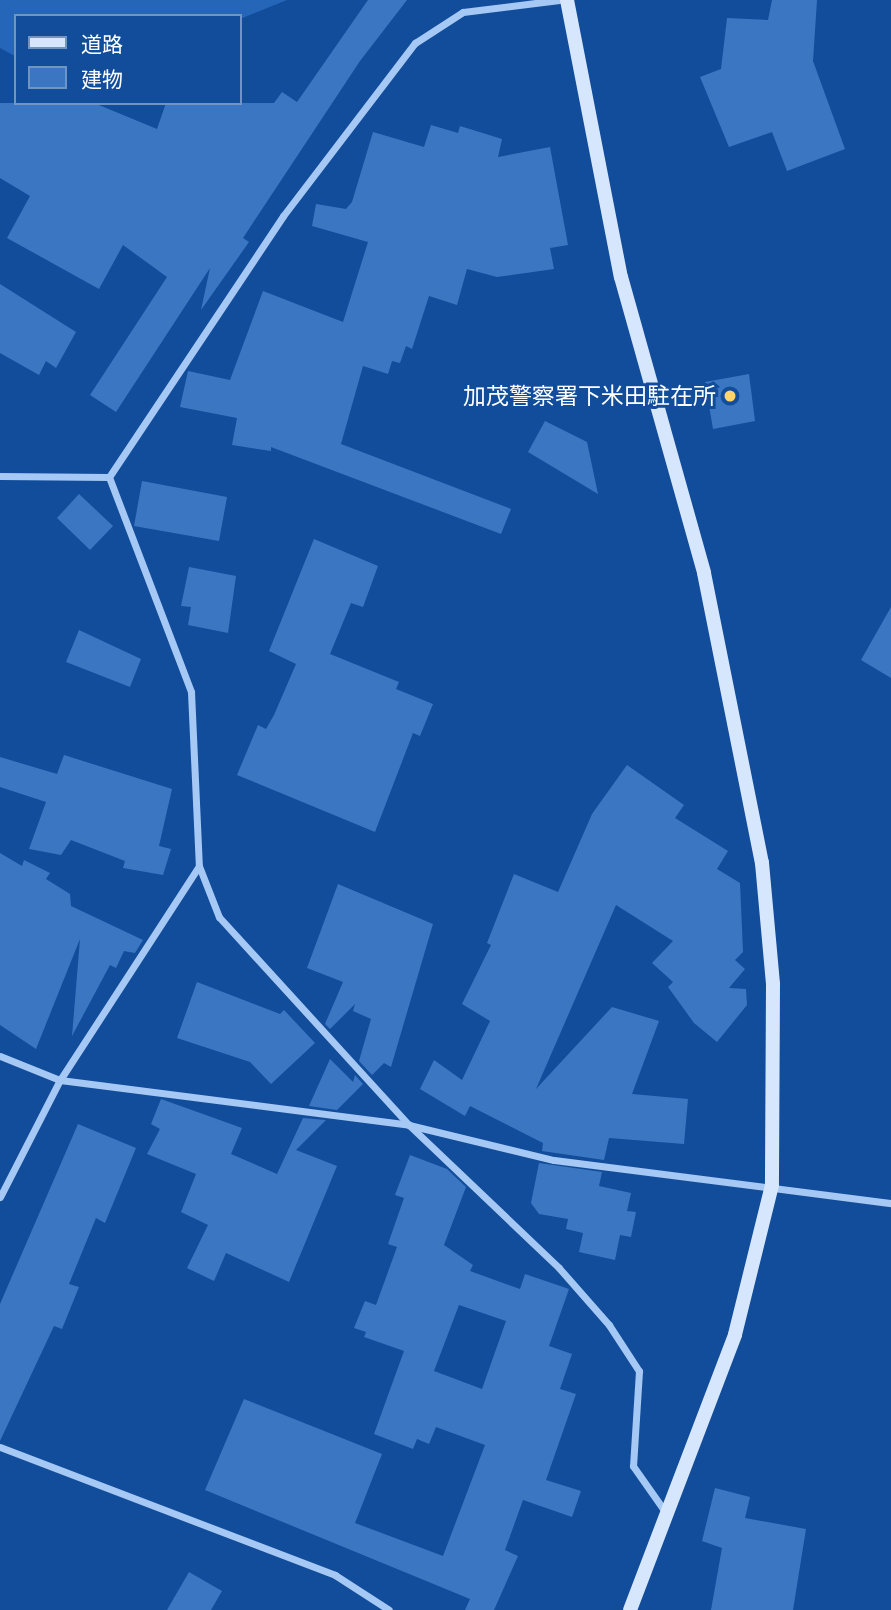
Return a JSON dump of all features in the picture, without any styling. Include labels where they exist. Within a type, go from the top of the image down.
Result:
[{"type":"street","points":[[109,477],[284,216],[415,43],[463,12],[559,0]]},
{"type":"street","points":[[567,0],[572,42],[621,277],[704,573],[762,863],[773,984],[772,1185],[735,1335],[630,1610]]},
{"type":"street","points":[[0,477],[109,477]]},
{"type":"street","points":[[109,477],[191,692],[199,866],[219,917],[409,1125],[559,1269],[609,1325],[639,1371],[633,1466],[668,1516]]},
{"type":"street","points":[[0,1197],[60,1080],[199,866]]},
{"type":"street","points":[[0,1056],[60,1080],[409,1125],[554,1160],[772,1185],[891,1203]]},
{"type":"street","points":[[0,1447],[335,1575],[389,1610]]},
{"type":"shaded area","points":[[0,0],[287,0],[242,18],[242,14],[14,14],[14,55],[0,48]]},
{"type":"building","points":[[368,0],[407,0],[360,61],[243,238],[249,242],[201,310],[210,268],[116,412],[90,395],[167,277],[123,245],[99,289],[7,238],[30,196],[0,178],[0,103],[99,105],[157,129],[165,105],[274,103],[282,92],[297,102]]},
{"type":"building","points":[[772,0],[817,0],[813,61],[845,149],[787,171],[772,132],[729,147],[700,77],[721,69],[727,18],[768,20]]},
{"type":"building","points":[[431,125],[458,133],[460,126],[502,139],[498,157],[550,147],[568,245],[550,248],[554,269],[497,277],[467,269],[457,305],[429,296],[412,349],[406,346],[400,363],[392,361],[388,374],[363,366],[341,444],[511,509],[501,534],[271,447],[271,451],[232,445],[237,418],[180,407],[188,371],[230,380],[263,291],[343,322],[368,242],[312,226],[316,204],[346,209],[352,202],[373,132],[424,147]]},
{"type":"building","points":[[0,284],[76,332],[56,368],[46,361],[39,375],[0,353]]},
{"type":"building","name":"加茂警察署下米田駐在所","points":[[749,374],[755,421],[713,429],[705,382]]},
{"type":"building","points":[[545,421],[587,442],[598,494],[528,452]]},
{"type":"building","points":[[142,481],[227,497],[219,541],[134,526]]},
{"type":"building","points":[[79,494],[113,526],[90,550],[57,518]]},
{"type":"building","points":[[314,539],[378,566],[363,607],[351,603],[330,654],[399,682],[396,689],[433,704],[420,736],[413,733],[375,832],[237,775],[258,725],[266,729],[296,664],[269,651]]},
{"type":"building","points":[[189,567],[236,576],[228,633],[188,625],[191,607],[181,606]]},
{"type":"building","points":[[891,607],[891,678],[861,660]]},
{"type":"building","points":[[79,630],[141,659],[130,687],[66,662]]},
{"type":"building","points":[[64,755],[172,789],[159,846],[171,849],[163,875],[123,868],[125,861],[71,840],[61,855],[29,849],[46,802],[0,787],[0,757],[57,774]]},
{"type":"building","points":[[627,765],[684,805],[675,818],[728,851],[717,869],[740,883],[743,952],[735,960],[745,969],[729,988],[746,989],[747,1005],[717,1042],[694,1023],[668,987],[673,982],[652,963],[673,941],[616,905],[536,1089],[612,1007],[659,1021],[632,1094],[688,1099],[684,1144],[609,1138],[604,1160],[542,1151],[543,1143],[470,1106],[465,1116],[420,1089],[434,1060],[462,1080],[490,1021],[462,1004],[491,945],[487,943],[514,874],[558,892],[592,814]]},
{"type":"building","points":[[0,853],[22,866],[24,860],[50,873],[46,879],[70,894],[71,906],[143,940],[135,953],[124,951],[116,968],[110,965],[72,1036],[80,939],[36,1049],[0,1025]]},
{"type":"building","points":[[338,884],[433,924],[391,1067],[384,1063],[372,1075],[359,1061],[371,1019],[353,1011],[355,1004],[330,1029],[325,1024],[343,982],[307,968]]},
{"type":"building","points":[[197,982],[280,1014],[284,1010],[315,1043],[271,1084],[250,1062],[177,1038]]},
{"type":"building","points":[[330,1059],[353,1082],[355,1075],[363,1084],[337,1110],[309,1106]]},
{"type":"building","points":[[161,1099],[242,1128],[231,1154],[277,1174],[303,1118],[326,1120],[296,1150],[337,1166],[289,1282],[226,1253],[214,1281],[187,1268],[208,1225],[181,1212],[196,1174],[147,1154],[160,1129],[151,1124]]},
{"type":"building","points":[[78,1124],[136,1148],[105,1223],[96,1218],[69,1284],[79,1287],[62,1329],[54,1326],[0,1441],[0,1304]]},
{"type":"building","points":[[410,1155],[447,1169],[466,1187],[444,1245],[473,1265],[470,1271],[520,1289],[525,1274],[569,1289],[549,1346],[572,1354],[560,1389],[576,1394],[546,1480],[581,1491],[572,1517],[523,1500],[505,1550],[518,1556],[494,1610],[465,1610],[470,1599],[205,1490],[244,1399],[382,1454],[355,1523],[443,1556],[485,1445],[436,1427],[429,1444],[417,1439],[413,1449],[374,1434],[404,1351],[364,1337],[366,1332],[354,1328],[365,1301],[376,1305],[397,1247],[388,1244],[404,1198],[395,1195]],"holes":[[[459,1305],[506,1321],[482,1389],[434,1371]]]},
{"type":"building","points":[[539,1163],[602,1172],[599,1186],[631,1193],[627,1211],[636,1212],[631,1237],[620,1235],[615,1260],[579,1252],[583,1233],[566,1229],[568,1219],[539,1214],[531,1203]]},
{"type":"building","points":[[715,1488],[750,1497],[745,1518],[806,1529],[793,1610],[711,1610],[722,1548],[702,1541]]},
{"type":"building","points":[[189,1572],[222,1591],[211,1610],[167,1610]]},
{"type":"place","name":"加茂警察署下米田駐在所","points":[[730,396]]}]
